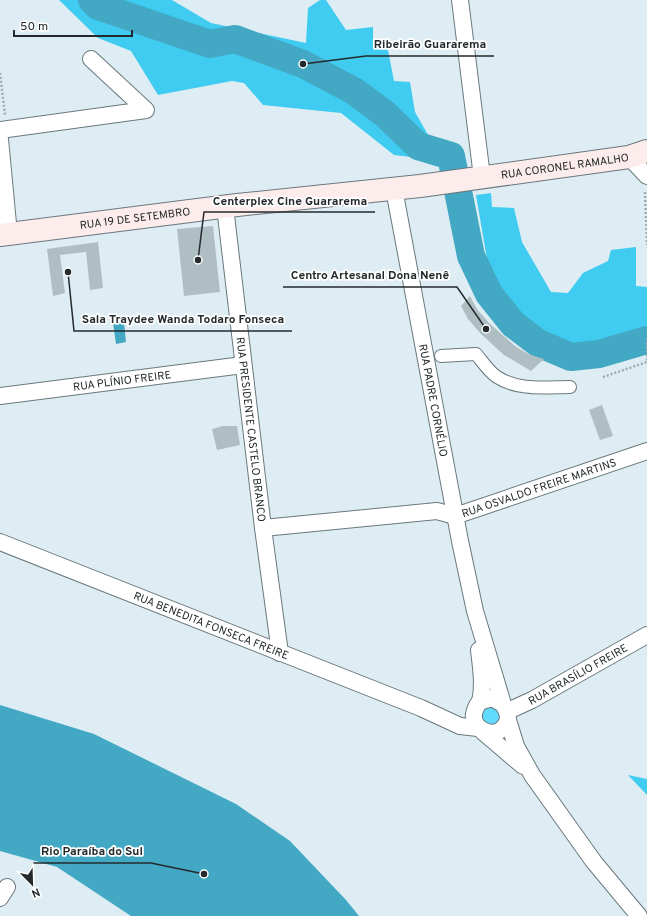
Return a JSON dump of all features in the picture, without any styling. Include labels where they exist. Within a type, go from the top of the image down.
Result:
[{"type":"main road","name":"RUA CORONEL RAMALHO","points":[[437,184],[638,154]]},
{"type":"main road","name":"RUA 19 DE SETEMBRO","points":[[5,234],[225,207],[437,184]]},
{"type":"street","points":[[460,0],[477,178]]},
{"type":"street","points":[[0,130],[146,110],[91,59]]},
{"type":"street","points":[[0,139],[5,234]]},
{"type":"street","points":[[638,154],[646,182]]},
{"type":"street","name":"RUA PADRE CORNÉLIO","points":[[394,189],[455,516],[475,611],[516,746],[532,776],[594,862],[639,916]]},
{"type":"street","name":"RUA PRESIDENTE CASTELO BRANCO","points":[[225,207],[263,528],[280,652]]},
{"type":"street","points":[[441,356],[476,354],[496,376],[510,383],[527,388],[570,387]]},
{"type":"street","name":"RUA PLÍNIO FREIRE","points":[[0,396],[243,365]]},
{"type":"street","name":"RUA OSVALDO FREIRE MARTINS","points":[[263,528],[437,511],[455,516],[647,451]]},
{"type":"street","name":"RUA BENEDITA FONSECA FREIRE","points":[[0,542],[421,708]]},
{"type":"street","name":"RUA PADRE CORNÉLIO","points":[[475,611],[482,678],[482,691],[478,705]]},
{"type":"street","name":"RUA BRASÍLIO FREIRE","points":[[506,711],[532,700],[647,635]]},
{"type":"street","points":[[492,698],[506,711],[505,727],[499,732],[491,733],[460,726],[421,708],[461,714],[492,698]]},
{"type":"street","points":[[478,705],[474,714],[474,722],[481,730]]},
{"type":"street","name":"RUA PADRE CORNÉLIO","points":[[481,730],[532,776]]},
{"type":"street","name":"RUA PADRE CORNÉLIO","points":[[594,862],[624,916]]},
{"type":"path","points":[[646,182],[647,244]]},
{"type":"path","points":[[603,377],[647,362],[647,337]]},
{"type":"shaded area","points":[[59,0],[172,0],[211,23],[306,43],[308,8],[320,0],[326,0],[346,30],[373,27],[373,42],[386,40],[394,81],[410,82],[415,112],[431,140],[412,149],[411,157],[394,155],[341,113],[263,105],[244,83],[232,81],[158,95],[131,51],[98,38]]},
{"type":"shaded area","points":[[491,193],[492,207],[514,208],[522,242],[551,292],[568,293],[583,273],[608,261],[611,250],[636,247],[636,286],[647,287],[647,331],[587,347],[549,339],[518,315],[500,289],[487,259],[476,195]]},
{"type":"shaded area","points":[[124,322],[126,342],[116,344],[113,323]]},
{"type":"shaded area","points":[[0,705],[94,734],[236,804],[290,841],[346,900],[359,916],[131,916],[57,867],[0,851]]},
{"type":"shaded area","points":[[491,706],[498,709],[501,718],[497,724],[485,725],[481,713],[485,708]]},
{"type":"shaded area","points":[[628,775],[647,779],[647,795]]},
{"type":"building","points":[[213,226],[220,292],[184,296],[177,229]]},
{"type":"building","points":[[98,242],[103,288],[90,290],[86,252],[60,255],[65,293],[53,296],[47,249]]},
{"type":"building","points":[[470,296],[477,309],[489,323],[515,346],[528,354],[544,359],[531,371],[504,355],[481,334],[468,319],[461,306]]},
{"type":"building","points":[[602,405],[613,436],[600,440],[589,410]]},
{"type":"building","points":[[223,426],[237,426],[240,445],[217,450],[212,429]]},
{"type":"waterway","points":[[92,0],[98,6],[210,44],[235,39],[303,64],[354,91],[385,114],[418,146],[451,156],[471,256],[489,294],[513,324],[538,343],[571,357],[599,354],[647,340]]},
{"type":"place","name":"Ribeirão Guararema","points":[[303,64]]},
{"type":"place","name":"Centerplex Cine Guararema","points":[[198,260]]},
{"type":"place","name":"Sala Traydee Wanda Todaro Fonseca","points":[[68,272]]},
{"type":"place","name":"Centro Artesanal Dona Nenê","points":[[486,329]]},
{"type":"place","name":"Rio Paraíba do Sul","points":[[204,874]]}]
